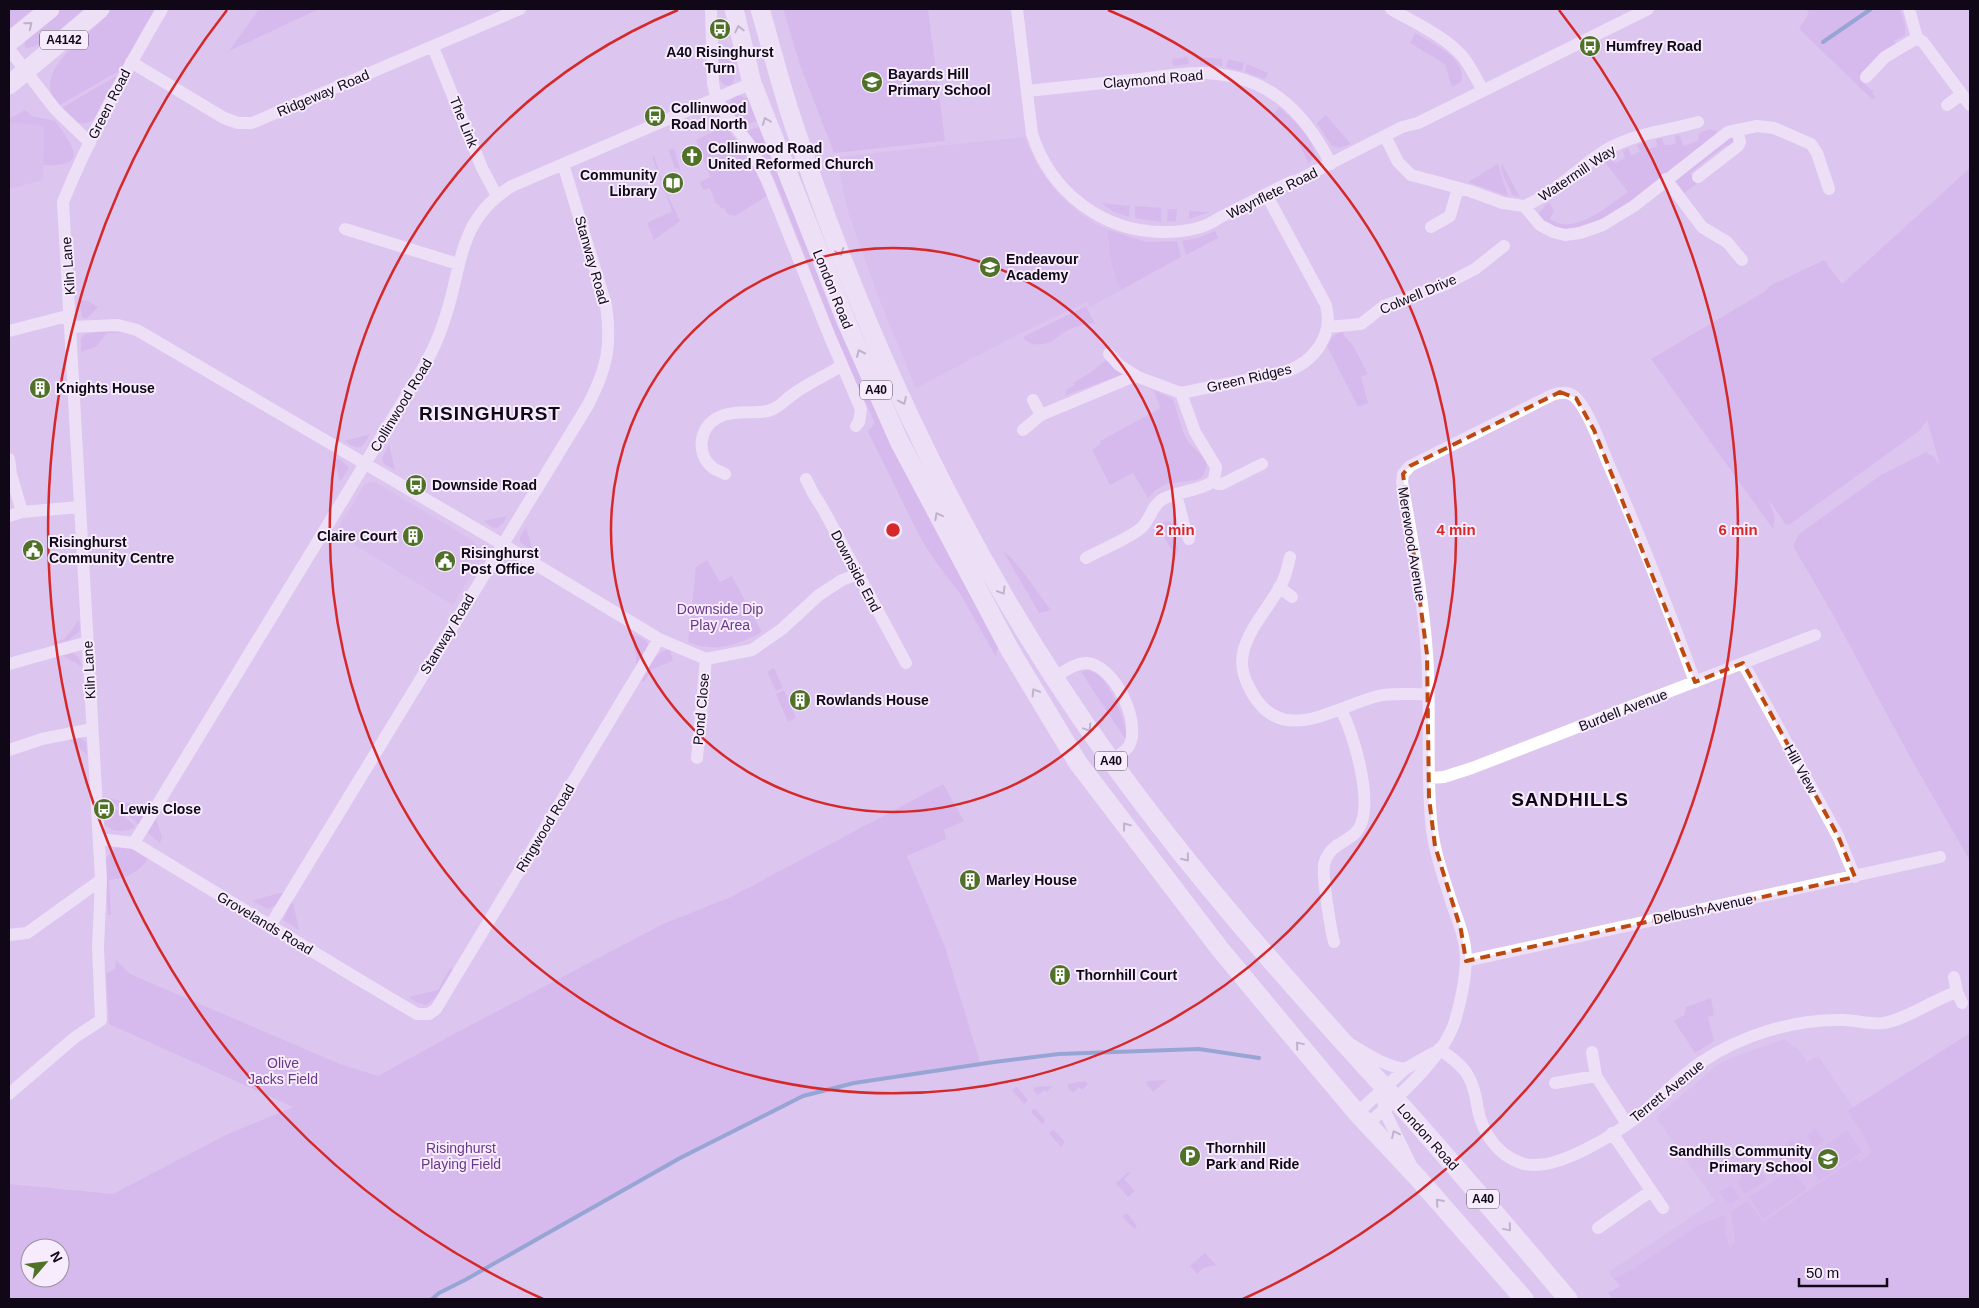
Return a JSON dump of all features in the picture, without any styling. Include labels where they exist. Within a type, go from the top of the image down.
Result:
[{"type":"highway","name":"A4142","points":[[9,42],[50,9]]},
{"type":"highway","name":"A4142","points":[[9,86],[18,72],[100,9]]},
{"type":"highway","name":"London Road","points":[[734,9],[752,83],[803,216],[855,341],[899,441],[1010,650],[1078,763],[1220,948],[1362,1118]]},
{"type":"highway","name":"London Road","points":[[760,9],[790,114],[823,206],[857,294],[903,401],[977,548],[1055,677]]},
{"type":"highway","name":"A40","points":[[1055,677],[1111,761],[1206,884],[1341,1039],[1388,1099]]},
{"type":"highway","name":"London Road","points":[[1388,1099],[1568,1299]]},
{"type":"highway","name":"A40","points":[[1362,1118],[1417,1177],[1524,1299]]},
{"type":"street","name":"Green Road","points":[[63,202],[77,168],[131,62],[162,9]]},
{"type":"street","name":"Ridgeway Road","points":[[131,62],[224,118],[238,123],[252,123],[520,9]]},
{"type":"street","name":"London Road","points":[[711,9],[712,83],[716,98],[749,144],[767,180],[841,366],[861,408],[859,422],[856,426]]},
{"type":"street","name":"Waynflete Road","points":[[1017,9],[1032,134],[1049,170],[1071,197],[1095,214],[1113,223],[1144,232],[1172,232],[1211,223],[1402,127],[1418,123],[1483,91],[1632,12],[1648,9]]},
{"type":"street","points":[[1391,9],[1441,38],[1459,52],[1483,91]]},
{"type":"street","points":[[1909,9],[1917,38],[1923,42],[1970,105]]},
{"type":"street","points":[[1866,77],[1886,57],[1917,38]]},
{"type":"street","name":"The Link","points":[[433,47],[482,168],[497,196]]},
{"type":"street","points":[[9,49],[18,72],[90,143]]},
{"type":"street","name":"Claymond Road","points":[[1027,91],[1189,73],[1230,76],[1262,86],[1290,106],[1315,135],[1331,164]]},
{"type":"street","name":"Collinwood Road","points":[[134,842],[366,464],[434,349],[444,321],[466,240],[478,218],[497,196],[512,186],[752,83]]},
{"type":"street","points":[[1947,105],[1962,94]]},
{"type":"street","points":[[1385,136],[1398,162],[1411,175],[1503,203],[1524,206],[1540,226],[1559,234],[1573,234],[1610,221],[1634,206],[1728,132],[1757,126],[1774,128],[1811,144],[1817,153],[1829,189]]},
{"type":"street","name":"Watermill Way","points":[[1524,206],[1543,196],[1608,149],[1640,136],[1692,127]]},
{"type":"street","points":[[1698,177],[1738,146],[1740,142],[1737,130]]},
{"type":"street","name":"Stanway Road","points":[[270,926],[588,404],[600,381],[609,350],[610,329],[606,305],[564,164]]},
{"type":"street","points":[[1666,179],[1702,227],[1727,242],[1742,260]]},
{"type":"street","points":[[1431,227],[1450,216],[1458,188]]},
{"type":"street","points":[[1266,194],[1324,300],[1328,311],[1328,327]]},
{"type":"street","name":"Kiln Lane","points":[[9,1094],[74,1038],[101,1020],[98,938],[101,880],[63,202]]},
{"type":"street","points":[[345,229],[458,264]]},
{"type":"street","name":"Colwell Drive","points":[[1328,327],[1362,324],[1384,306],[1444,285],[1475,269],[1504,246]]},
{"type":"street","points":[[9,331],[71,321],[118,325],[137,330],[502,544],[659,639],[706,659],[752,650],[782,629],[819,595],[842,580],[858,574]]},
{"type":"street","name":"Green Ridges","points":[[1181,393],[1297,368],[1316,352],[1328,327]]},
{"type":"street","points":[[1109,354],[1119,365],[1138,377],[1181,393],[1195,432],[1216,467],[1214,481]]},
{"type":"street","points":[[725,474],[712,468],[705,459],[702,450],[702,437],[705,429],[715,419],[731,412],[772,410],[793,394],[841,366]]},
{"type":"street","points":[[1023,430],[1041,415],[1119,381],[1138,377]]},
{"type":"street","name":"Merewood Avenue","points":[[1362,1118],[1422,1072],[1439,1049],[1454,1024],[1466,961],[1461,930],[1440,868],[1431,820],[1427,654],[1419,580],[1402,482],[1403,474],[1410,466],[1552,395],[1560,392],[1576,398],[1594,430],[1630,511],[1695,682]]},
{"type":"street","points":[[1033,400],[1041,415]]},
{"type":"street","points":[[9,459],[11,474],[22,512]]},
{"type":"street","points":[[1214,481],[1222,484],[1262,464]]},
{"type":"street","name":"Downside End","points":[[806,478],[812,493],[906,664]]},
{"type":"street","points":[[1086,558],[1140,529],[1158,503],[1176,494],[1201,488],[1214,481]]},
{"type":"street","points":[[1176,494],[1189,539]]},
{"type":"street","points":[[9,516],[22,512],[80,507]]},
{"type":"street","points":[[1290,557],[1279,587],[1252,631],[1244,649],[1243,666],[1251,692],[1263,707],[1286,720],[1308,720],[1382,695],[1428,694]]},
{"type":"street","points":[[1279,587],[1292,597]]},
{"type":"street","name":"Burdell Avenue","points":[[1430,778],[1444,777],[1472,768],[1815,635]]},
{"type":"street","name":"Ringwood Road","points":[[429,1014],[436,1009],[659,639]]},
{"type":"street","points":[[9,664],[88,642]]},
{"type":"street","name":"Pond Close","points":[[697,758],[706,659]]},
{"type":"street","name":"Hill View","points":[[1743,663],[1838,836],[1855,876]]},
{"type":"street","points":[[1055,677],[1078,664],[1087,664],[1096,665],[1103,669],[1113,681],[1127,706],[1132,730],[1129,745],[1111,761]]},
{"type":"street","points":[[1334,942],[1331,931],[1324,866],[1328,854],[1359,830],[1364,811],[1360,766],[1349,726],[1341,710]]},
{"type":"street","points":[[9,750],[42,739],[92,729]]},
{"type":"street","name":"Grovelands Road","points":[[99,839],[134,842],[417,1014],[429,1014]]},
{"type":"street","name":"Delbush Avenue","points":[[1466,961],[1940,857]]},
{"type":"street","points":[[9,935],[26,933],[101,880]]},
{"type":"street","name":"Terrett Avenue","points":[[1439,1049],[1467,1073],[1486,1132],[1498,1149],[1514,1160],[1529,1165],[1549,1165],[1566,1158],[1627,1124],[1692,1069],[1720,1050],[1771,1029],[1819,1021],[1844,1020],[1873,1023],[1894,1021],[1936,999],[1960,998],[1954,978]]},
{"type":"street","points":[[1341,1039],[1378,1061],[1405,1069]]},
{"type":"street","name":"Merewood Avenue","points":[[1362,1118],[1388,1099],[1405,1069],[1439,1049]]},
{"type":"street","points":[[1592,1052],[1596,1076],[1627,1124]]},
{"type":"street","points":[[1555,1084],[1596,1076]]},
{"type":"street","points":[[1388,1099],[1397,1138],[1417,1177]]},
{"type":"street","points":[[1612,1133],[1663,1208]]},
{"type":"street","points":[[1598,1228],[1651,1191]]},
{"type":"highlighted area","points":[[1560,392],[1576,398],[1594,430],[1695,682],[1743,663],[1838,836],[1855,877],[1466,961],[1461,930],[1435,846],[1429,798],[1427,654],[1403,474],[1410,466]]},
{"type":"shaded area","points":[[9,122],[44,126],[43,180],[9,189]]},
{"type":"shaded area","name":"Endeavour Academy","points":[[1024,137],[1039,169],[1059,195],[1081,215],[1108,230],[1108,248],[1113,273],[1121,290],[1090,307],[1087,302],[1013,337],[916,388],[881,304],[848,212],[836,157]]},
{"type":"shaded area","points":[[375,482],[472,540],[482,550],[483,556],[453,605],[335,533],[365,484]]},
{"type":"shaded area","name":"Sandhills Community Primary School","points":[[1784,1039],[1798,1049],[1807,1062],[1818,1056],[1853,1107],[1943,1050],[1970,1299],[1616,1281],[1611,1276],[1609,1272],[1715,1201],[1656,1117],[1716,1066],[1731,1058]]},
{"type":"green space","points":[[9,9],[33,9],[9,29]]},
{"type":"green space","points":[[59,9],[84,9],[47,39],[32,47],[25,48],[27,38],[32,32]]},
{"type":"green space","points":[[112,9],[157,9],[124,68],[58,106],[52,95],[50,85],[52,75],[57,66],[63,57]]},
{"type":"green space","points":[[259,9],[319,9],[229,51]]},
{"type":"green space","name":"Bayards Hill Primary School","points":[[783,9],[928,9],[945,141],[834,153],[800,65]]},
{"type":"green space","points":[[1809,9],[1900,9],[1905,26],[1905,35],[1894,41],[1897,47],[1862,82],[1874,92],[1872,93],[1875,97],[1872,99],[1799,29],[1809,13],[1807,11]]},
{"type":"green space","points":[[1415,33],[1447,52],[1454,59],[1462,73],[1461,82],[1452,87],[1445,64],[1410,43]]},
{"type":"green space","points":[[726,45],[735,69],[732,84],[728,86],[721,82],[717,71],[717,59],[726,51]]},
{"type":"green space","points":[[1188,57],[1189,64],[1173,66],[1172,59]]},
{"type":"green space","points":[[1200,57],[1222,59],[1222,66],[1200,65]]},
{"type":"green space","points":[[1228,59],[1244,63],[1242,71],[1226,67]]},
{"type":"green space","points":[[1247,64],[1268,73],[1265,79],[1245,72]]},
{"type":"green space","points":[[121,73],[94,120],[89,123],[76,122],[60,109]]},
{"type":"green space","points":[[738,95],[749,99],[757,121],[744,126],[729,108],[732,97]]},
{"type":"green space","points":[[1279,107],[1310,140],[1315,154],[1309,164],[1298,142],[1272,116]]},
{"type":"green space","points":[[25,110],[32,116],[55,121],[72,146],[73,159],[58,165],[43,165],[44,126],[9,122],[9,119]]},
{"type":"green space","points":[[1326,115],[1351,144],[1338,148],[1331,145],[1317,123]]},
{"type":"green space","points":[[725,126],[750,160],[767,196],[735,216],[728,214],[725,208],[722,209],[716,204],[710,188],[703,190],[700,182],[710,177],[696,140]]},
{"type":"green space","points":[[759,127],[834,317],[900,461],[998,644],[996,657],[961,595],[921,539],[868,432],[875,423],[837,338],[778,189],[764,159],[747,131]]},
{"type":"green space","points":[[1709,129],[1716,131],[1717,134],[1632,202],[1599,221],[1568,230],[1548,226],[1538,214],[1549,202],[1554,211],[1550,219],[1559,224],[1580,222],[1601,211],[1628,192],[1604,161],[1611,157],[1615,163],[1625,158],[1623,151],[1628,148],[1631,155],[1640,152],[1637,145],[1646,142],[1649,149],[1657,147],[1656,139],[1662,138],[1664,145],[1676,144],[1675,136],[1678,135],[1683,146],[1698,141],[1699,133]]},
{"type":"green space","points":[[1726,137],[1735,139],[1731,145],[1725,146],[1690,173],[1697,183],[1682,195],[1674,183],[1676,175]]},
{"type":"green space","points":[[674,148],[681,172],[675,168],[669,151]]},
{"type":"green space","points":[[654,156],[665,189],[680,221],[654,240],[647,223],[672,211],[652,157]]},
{"type":"green space","points":[[1498,164],[1508,196],[1468,182]]},
{"type":"green space","points":[[1502,164],[1520,197],[1512,195],[1503,175]]},
{"type":"green space","points":[[1970,168],[1970,861],[1793,546],[1799,534],[1881,475],[1926,452],[1934,457],[1940,465],[1927,420],[1919,431],[1790,524],[1786,525],[1768,499],[1775,517],[1773,529],[1651,359],[1764,292],[1771,285],[1824,260],[1842,284]]},
{"type":"green space","points":[[1101,203],[1130,206],[1129,217],[1114,212]]},
{"type":"green space","points":[[1135,206],[1161,208],[1161,222],[1135,218]]},
{"type":"green space","points":[[1168,209],[1177,209],[1176,221],[1167,222]]},
{"type":"green space","points":[[1189,211],[1210,212],[1189,219]]},
{"type":"green space","points":[[1108,230],[1147,242],[1177,241],[1181,257],[1121,290],[1111,261]]},
{"type":"green space","points":[[1215,231],[1218,238],[1186,255],[1182,241],[1198,238]]},
{"type":"green space","points":[[79,300],[88,301],[98,307],[86,319],[82,317]]},
{"type":"green space","points":[[1086,306],[1095,324],[1071,329],[1044,344],[1032,344],[1023,337]]},
{"type":"green space","points":[[101,331],[122,333],[107,333],[96,347],[81,352],[81,338],[86,334]]},
{"type":"green space","points":[[1343,332],[1354,347],[1368,374],[1361,377],[1368,403],[1358,407],[1327,346],[1334,336]]},
{"type":"green space","points":[[1106,360],[1124,374],[1066,395],[1066,390],[1074,385],[1073,383]]},
{"type":"green space","points":[[1153,390],[1173,399],[1188,442],[1205,459],[1207,467],[1202,477],[1196,480],[1166,484],[1157,489],[1148,498],[1133,473],[1110,485],[1092,450],[1101,444],[1100,441],[1161,408]]},
{"type":"green space","points":[[370,434],[360,447],[344,441]]},
{"type":"green space","points":[[389,444],[395,470],[384,464],[382,458]]},
{"type":"green space","points":[[334,457],[341,460],[349,468],[340,482]]},
{"type":"green space","points":[[507,516],[497,528],[491,527],[484,521]]},
{"type":"green space","points":[[1165,521],[1172,522],[1175,529],[1171,536],[1178,548],[1176,557],[1163,536],[1161,525]]},
{"type":"green space","points":[[526,527],[533,551],[520,542],[520,537]]},
{"type":"green space","points":[[1003,551],[1022,571],[1051,610],[1039,613]]},
{"type":"green space","name":"Downside Dip Play Area","points":[[707,560],[720,582],[732,576],[762,632],[744,641],[726,646],[707,647],[688,642],[696,567]]},
{"type":"green space","points":[[505,562],[522,568],[496,575],[500,570],[503,571],[505,568],[502,565]]},
{"type":"green space","points":[[79,620],[80,631],[69,640],[53,645],[52,643],[64,639]]},
{"type":"green space","points":[[630,633],[647,641],[648,645],[638,666],[636,664],[636,654]]},
{"type":"green space","points":[[670,650],[673,661],[652,669],[644,682],[641,681],[656,657],[664,651]]},
{"type":"green space","points":[[73,653],[78,657],[83,667],[63,656],[58,656]]},
{"type":"green space","points":[[774,668],[783,688],[776,691],[767,672]]},
{"type":"green space","points":[[1088,670],[1097,674],[1109,688],[1122,716],[1126,740],[1081,672]]},
{"type":"green space","points":[[784,690],[796,718],[788,722],[776,694]]},
{"type":"green space","points":[[78,736],[86,742],[87,755],[67,738]]},
{"type":"green space","points":[[943,784],[964,821],[944,830],[946,839],[907,856],[944,944],[980,1062],[854,1083],[803,1096],[771,1111],[439,1293],[432,1299],[9,1299],[9,1184],[113,1194],[226,1135],[293,1107],[109,1024],[106,974],[115,969],[116,960],[130,974],[340,1064],[378,1076],[663,924],[733,896]]},
{"type":"green space","points":[[100,795],[135,826],[127,831],[117,831],[108,827],[102,819]]},
{"type":"green space","points":[[108,798],[129,803],[141,813],[147,804],[151,806],[139,825]]},
{"type":"green space","points":[[156,818],[162,837],[160,843],[148,833]]},
{"type":"green space","points":[[127,846],[149,857],[132,874],[109,880],[111,915],[108,915],[105,859],[115,848]]},
{"type":"green space","points":[[284,893],[276,905],[268,909],[252,901]]},
{"type":"green space","points":[[291,901],[293,903],[299,930],[283,920]]},
{"type":"green space","points":[[450,968],[453,970],[436,998],[426,1005],[416,1002],[409,997],[438,990]]},
{"type":"green space","points":[[1711,998],[1714,1015],[1708,1017],[1714,1041],[1695,1053],[1674,1021],[1684,1015],[1686,1007]]},
{"type":"green space","name":"Sandhills Community Primary School","points":[[1970,1033],[1970,1299],[1613,1299],[1608,1293],[1620,1286],[1614,1278],[1630,1271],[1700,1224],[1725,1215],[1725,1233],[1730,1248],[1735,1242],[1731,1212],[1748,1200],[1763,1222],[1856,1158],[1859,1162],[1870,1154],[1871,1151],[1848,1111]]},
{"type":"green space","points":[[1165,1080],[1153,1092],[1146,1083],[1148,1081]]},
{"type":"green space","points":[[1085,1081],[1088,1084],[1082,1090],[1079,1087],[1073,1093],[1067,1086],[1068,1084]]},
{"type":"green space","points":[[1052,1086],[1047,1092],[1044,1090],[1038,1095],[1033,1090],[1035,1087]]},
{"type":"green space","points":[[1015,1087],[1028,1100],[1024,1104],[1012,1090]]},
{"type":"green space","points":[[1033,1109],[1036,1109],[1045,1120],[1043,1125],[1031,1112]]},
{"type":"green space","points":[[1816,1128],[1824,1141],[1814,1148],[1806,1135]]},
{"type":"green space","points":[[1052,1130],[1065,1142],[1061,1147],[1049,1133]]},
{"type":"green space","points":[[1847,1130],[1862,1152],[1819,1181],[1804,1160]]},
{"type":"green space","points":[[1792,1139],[1795,1142],[1800,1139],[1808,1152],[1793,1162],[1784,1149],[1788,1147],[1786,1144]]},
{"type":"green space","points":[[1776,1150],[1778,1153],[1780,1152],[1788,1165],[1773,1176],[1764,1163],[1769,1160],[1767,1156]]},
{"type":"green space","points":[[1752,1166],[1754,1170],[1759,1167],[1767,1180],[1745,1194],[1737,1182],[1742,1178],[1740,1175]]},
{"type":"green space","points":[[1792,1168],[1807,1189],[1763,1219],[1749,1197]]},
{"type":"green space","points":[[1128,1172],[1130,1173],[1124,1179],[1135,1191],[1128,1197],[1116,1183]]},
{"type":"green space","points":[[1731,1185],[1740,1198],[1731,1204],[1719,1192]]},
{"type":"green space","points":[[1126,1214],[1137,1226],[1134,1229],[1122,1216]]},
{"type":"green space","points":[[1205,1253],[1216,1265],[1203,1268],[1197,1274],[1190,1266]]},
{"type":"waterway","points":[[1823,42],[1871,9]]},
{"type":"waterway","points":[[432,1299],[439,1293],[680,1158],[803,1096],[854,1083],[1059,1054],[1199,1049],[1259,1058]]},
{"type":"place","name":"A40 Risinghurst Turn","points":[[720,29]]},
{"type":"place","name":"Humfrey Road","points":[[1590,46]]},
{"type":"place","name":"Bayards Hill Primary School","points":[[872,82]]},
{"type":"place","name":"Collinwood Road North","points":[[655,116]]},
{"type":"place","name":"Collinwood Road United Reformed Church","points":[[692,156]]},
{"type":"place","name":"Community Library","points":[[673,183]]},
{"type":"place","name":"Endeavour Academy","points":[[990,267]]},
{"type":"place","name":"Knights House","points":[[40,388]]},
{"type":"place","name":"Downside Road","points":[[416,485]]},
{"type":"place","name":"Claire Court","points":[[413,536]]},
{"type":"place","name":"Risinghurst Community Centre","points":[[33,550]]},
{"type":"place","name":"Risinghurst Post Office","points":[[445,561]]},
{"type":"place","name":"Rowlands House","points":[[800,700]]},
{"type":"place","name":"Lewis Close","points":[[104,809]]},
{"type":"place","name":"Marley House","points":[[970,880]]},
{"type":"place","name":"Thornhill Court","points":[[1060,975]]},
{"type":"place","name":"Thornhill Park and Ride","points":[[1190,1156]]},
{"type":"place","name":"Sandhills Community Primary School","points":[[1828,1159]]},
{"type":"district","name":"RISINGHURST","points":[[490,413]]},
{"type":"district","name":"SANDHILLS","points":[[1570,799]]},
{"type":"park label","name":"Olive Jacks Field","points":[[283,1072]]},
{"type":"park label","name":"Risinghurst Playing Field","points":[[461,1156]]}]
